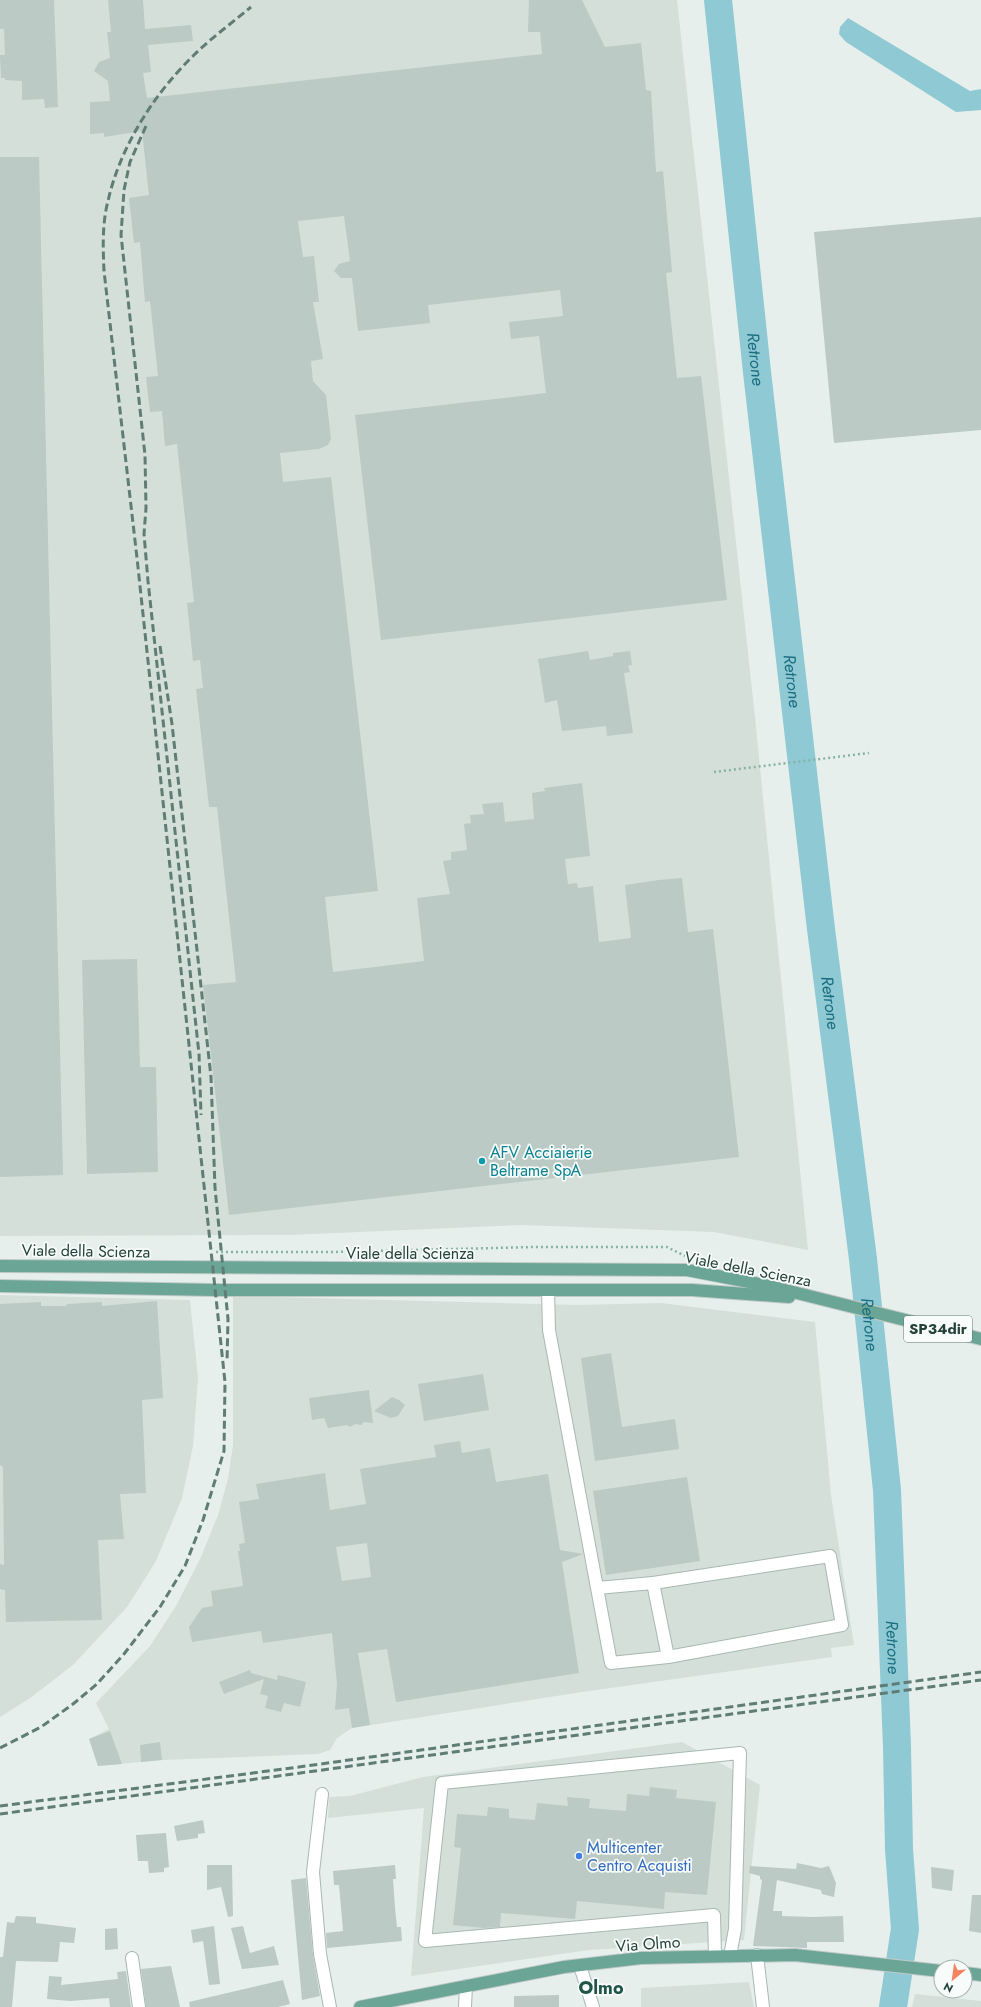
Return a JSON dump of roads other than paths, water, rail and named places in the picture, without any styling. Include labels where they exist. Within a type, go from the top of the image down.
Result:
[{"type":"main road","name":"Viale della Scienza","points":[[0,1266],[687,1270],[765,1285],[981,1339]]},
{"type":"main road","name":"Viale della Scienza","points":[[0,1286],[216,1290],[692,1290],[817,1299]]},
{"type":"main road","name":"Via Olmo","points":[[360,2007],[466,1986],[580,1966],[641,1958],[795,1955],[933,1970]]},
{"type":"street","points":[[548,1290],[548,1330],[611,1663],[668,1656],[842,1625],[830,1556],[653,1583],[597,1588]]},
{"type":"street","points":[[653,1583],[668,1656]]},
{"type":"street","points":[[715,1956],[714,1915],[425,1941],[442,1783],[740,1753],[735,1929],[730,1956]]},
{"type":"street","points":[[322,1794],[313,1872],[320,1954],[330,2007]]},
{"type":"street","points":[[757,1955],[763,2007]]},
{"type":"street","points":[[132,1958],[139,2007]]},
{"type":"street","points":[[580,1966],[593,2007]]},
{"type":"street","points":[[465,2007],[466,1986]]},
{"type":"water","points":[[848,18],[970,91],[981,89],[981,110],[956,112],[846,42],[839,34],[840,27]]},
{"type":"waterway","name":"Retrone","points":[[718,0],[757,372],[821,929],[863,1259],[887,1490],[897,1747],[899,1849],[905,1929],[893,2007]]},
{"type":"railway","points":[[0,1748],[41,1727],[73,1704],[97,1684],[124,1654],[160,1607],[185,1566],[203,1520],[224,1451],[225,1382],[137,558],[104,271],[103,236],[106,210],[113,181],[140,122],[165,87],[193,56],[251,7]]},
{"type":"railway","points":[[146,126],[130,162],[124,190],[121,235],[145,455],[146,508],[144,534],[148,581],[199,1054],[201,1115]]},
{"type":"railway","points":[[160,646],[172,724],[211,1077],[215,1188],[228,1319],[227,1362]]},
{"type":"railway","points":[[0,1806],[299,1767],[981,1672]]},
{"type":"railway","points":[[0,1814],[981,1680]]},
{"type":"place","name":"AFV Acciaierie Beltrame SpA","points":[[482,1161]]},
{"type":"place","name":"Multicenter Centro Acquisti","points":[[579,1856]]},
{"type":"district","name":"Olmo","points":[[601,1988]]}]
